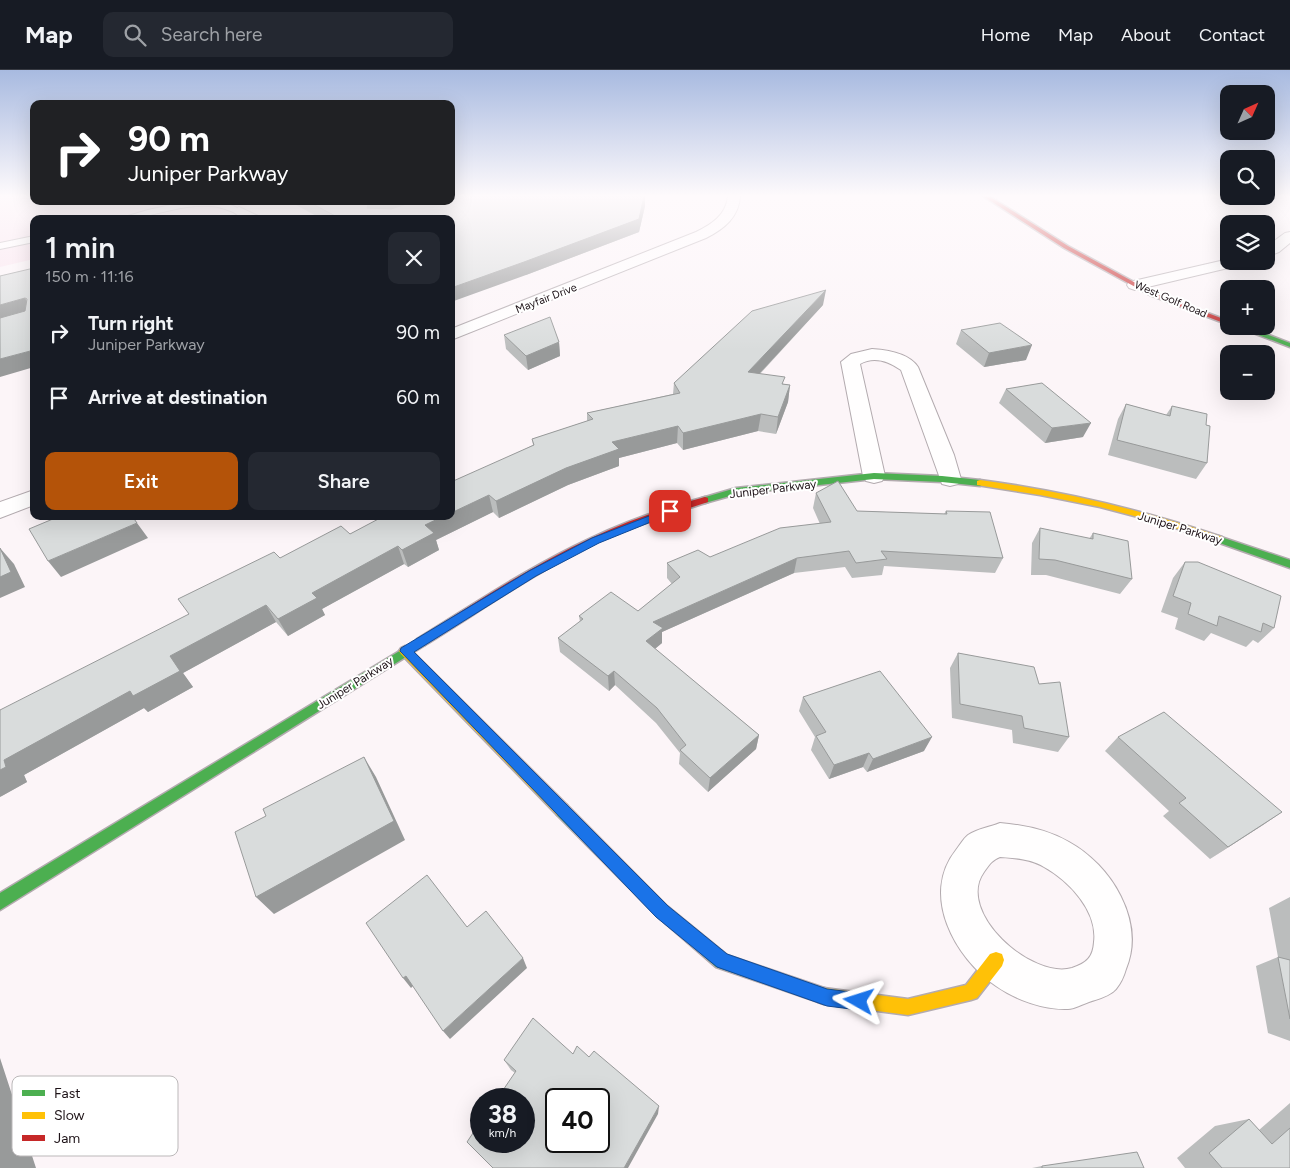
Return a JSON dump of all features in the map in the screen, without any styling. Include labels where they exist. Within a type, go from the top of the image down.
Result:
[{"type":"street","name":"Mayfair Drive","points":[[455,333],[675,247]]},
{"type":"street","name":"West Golf Road","points":[[1066,247],[1152,294],[1220,320]]},
{"type":"street","points":[[1135,285],[1220,266]]},
{"type":"street","points":[[1263,335],[1290,345]]},
{"type":"street","points":[[874,476],[850,362],[857,357],[874,354],[900,360],[909,367],[950,480]]},
{"type":"street","name":"Juniper Parkway","points":[[0,902],[532,573],[595,540],[670,511],[736,491],[874,476],[950,480],[997,485],[1078,500],[1179,526],[1290,564]]},
{"type":"street","points":[[0,510],[30,499]]},
{"type":"street","points":[[406,651],[662,911],[722,961],[827,998],[908,1007],[971,992],[996,960]]},
{"type":"street","points":[[1000,840],[1024,841],[1049,850],[1073,865],[1094,886],[1108,910],[1115,934],[1113,956],[1103,975],[1086,987],[1061,991],[1034,985],[1009,972],[996,960],[985,952],[969,928],[959,904],[959,880],[966,861],[980,847],[1000,840]]},
{"type":"shaded area","points":[[0,247],[30,247],[30,260],[0,267]]},
{"type":"building","points":[[455,247],[563,247],[455,287]]},
{"type":"building","points":[[30,269],[30,351],[0,359],[0,318],[25,311],[27,299],[0,305],[0,276]]},
{"type":"building","points":[[826,290],[748,372],[785,377],[782,384],[790,385],[778,417],[761,414],[683,433],[678,426],[612,442],[619,449],[566,468],[496,501],[489,495],[455,511],[455,480],[534,445],[532,439],[593,419],[587,413],[680,393],[674,383],[752,311]]},
{"type":"building","points":[[550,317],[559,342],[526,356],[504,335]]},
{"type":"building","points":[[1000,323],[1032,345],[989,353],[961,330]]},
{"type":"building","points":[[1042,383],[1091,423],[1052,428],[1006,389]]},
{"type":"building","points":[[1126,404],[1170,416],[1172,406],[1207,414],[1206,425],[1210,426],[1207,463],[1117,440]]},
{"type":"building","points":[[838,481],[857,511],[947,514],[946,511],[990,512],[1003,558],[881,551],[887,559],[856,563],[849,551],[797,558],[653,622],[663,628],[646,641],[759,735],[710,778],[680,750],[686,745],[657,708],[614,671],[608,676],[558,638],[583,619],[579,616],[611,592],[638,611],[680,577],[667,563],[698,550],[710,557],[780,528],[831,522],[816,493]]},
{"type":"building","points":[[50,520],[135,520],[137,523],[48,561],[29,529]]},
{"type":"building","points":[[376,520],[436,520],[425,525],[434,533],[402,550],[398,546],[312,593],[317,598],[278,619],[266,605],[170,656],[180,671],[133,696],[130,691],[4,760],[6,767],[0,770],[0,710],[189,614],[178,599],[274,552],[280,558],[341,526],[350,534]]},
{"type":"building","points":[[1040,528],[1093,539],[1093,533],[1128,541],[1132,579],[1055,560],[1039,559]]},
{"type":"building","points":[[0,548],[11,572],[0,577]]},
{"type":"building","points":[[1185,562],[1198,562],[1281,596],[1274,628],[1263,623],[1261,632],[1219,616],[1217,626],[1188,614],[1191,603],[1173,596]]},
{"type":"building","points":[[958,653],[1034,667],[1039,684],[1060,682],[1069,737],[1024,728],[1022,716],[960,704]]},
{"type":"building","points":[[880,671],[932,737],[873,759],[869,753],[834,765],[816,736],[826,732],[803,697]]},
{"type":"building","points":[[1164,712],[1282,812],[1228,847],[1179,803],[1186,798],[1118,737]]},
{"type":"building","points":[[364,757],[394,821],[256,897],[235,832],[266,816],[263,809]]},
{"type":"building","points":[[427,875],[467,927],[486,911],[523,958],[443,1031],[406,976],[403,978],[366,923]]},
{"type":"building","points":[[1278,957],[1290,960],[1290,1019]]},
{"type":"building","points":[[533,1018],[573,1054],[577,1046],[589,1057],[594,1051],[659,1106],[624,1168],[493,1168],[478,1153],[535,1153],[535,1088],[504,1088],[516,1071],[504,1060]]},
{"type":"building","points":[[1249,1119],[1272,1144],[1290,1128],[1290,1168],[1222,1168],[1209,1153]]},
{"type":"building","points":[[1137,1152],[1144,1168],[1042,1168],[1042,1166]]},
{"type":"traffic: fast","points":[[1263,335],[1290,345]]},
{"type":"traffic: fast","points":[[705,500],[736,491],[874,476],[980,483]]},
{"type":"traffic: fast","points":[[1218,539],[1290,564]]},
{"type":"traffic: fast","points":[[0,902],[421,642]]},
{"type":"traffic: fast","points":[[562,810],[662,911],[722,961],[824,996]]},
{"type":"traffic: slow","points":[[980,483],[1100,504],[1160,520],[1218,539]]},
{"type":"traffic: slow","points":[[405,651],[562,810]]},
{"type":"traffic: slow","points":[[824,996],[908,1007],[971,992],[996,960]]},
{"type":"traffic: jam","points":[[1066,247],[1152,294],[1220,320]]},
{"type":"traffic: jam","points":[[421,642],[572,551],[635,523],[705,500]]},
{"type":"route","points":[[670,511],[595,540],[532,573],[406,651],[662,911],[722,961],[827,998],[859,1001]]}]
